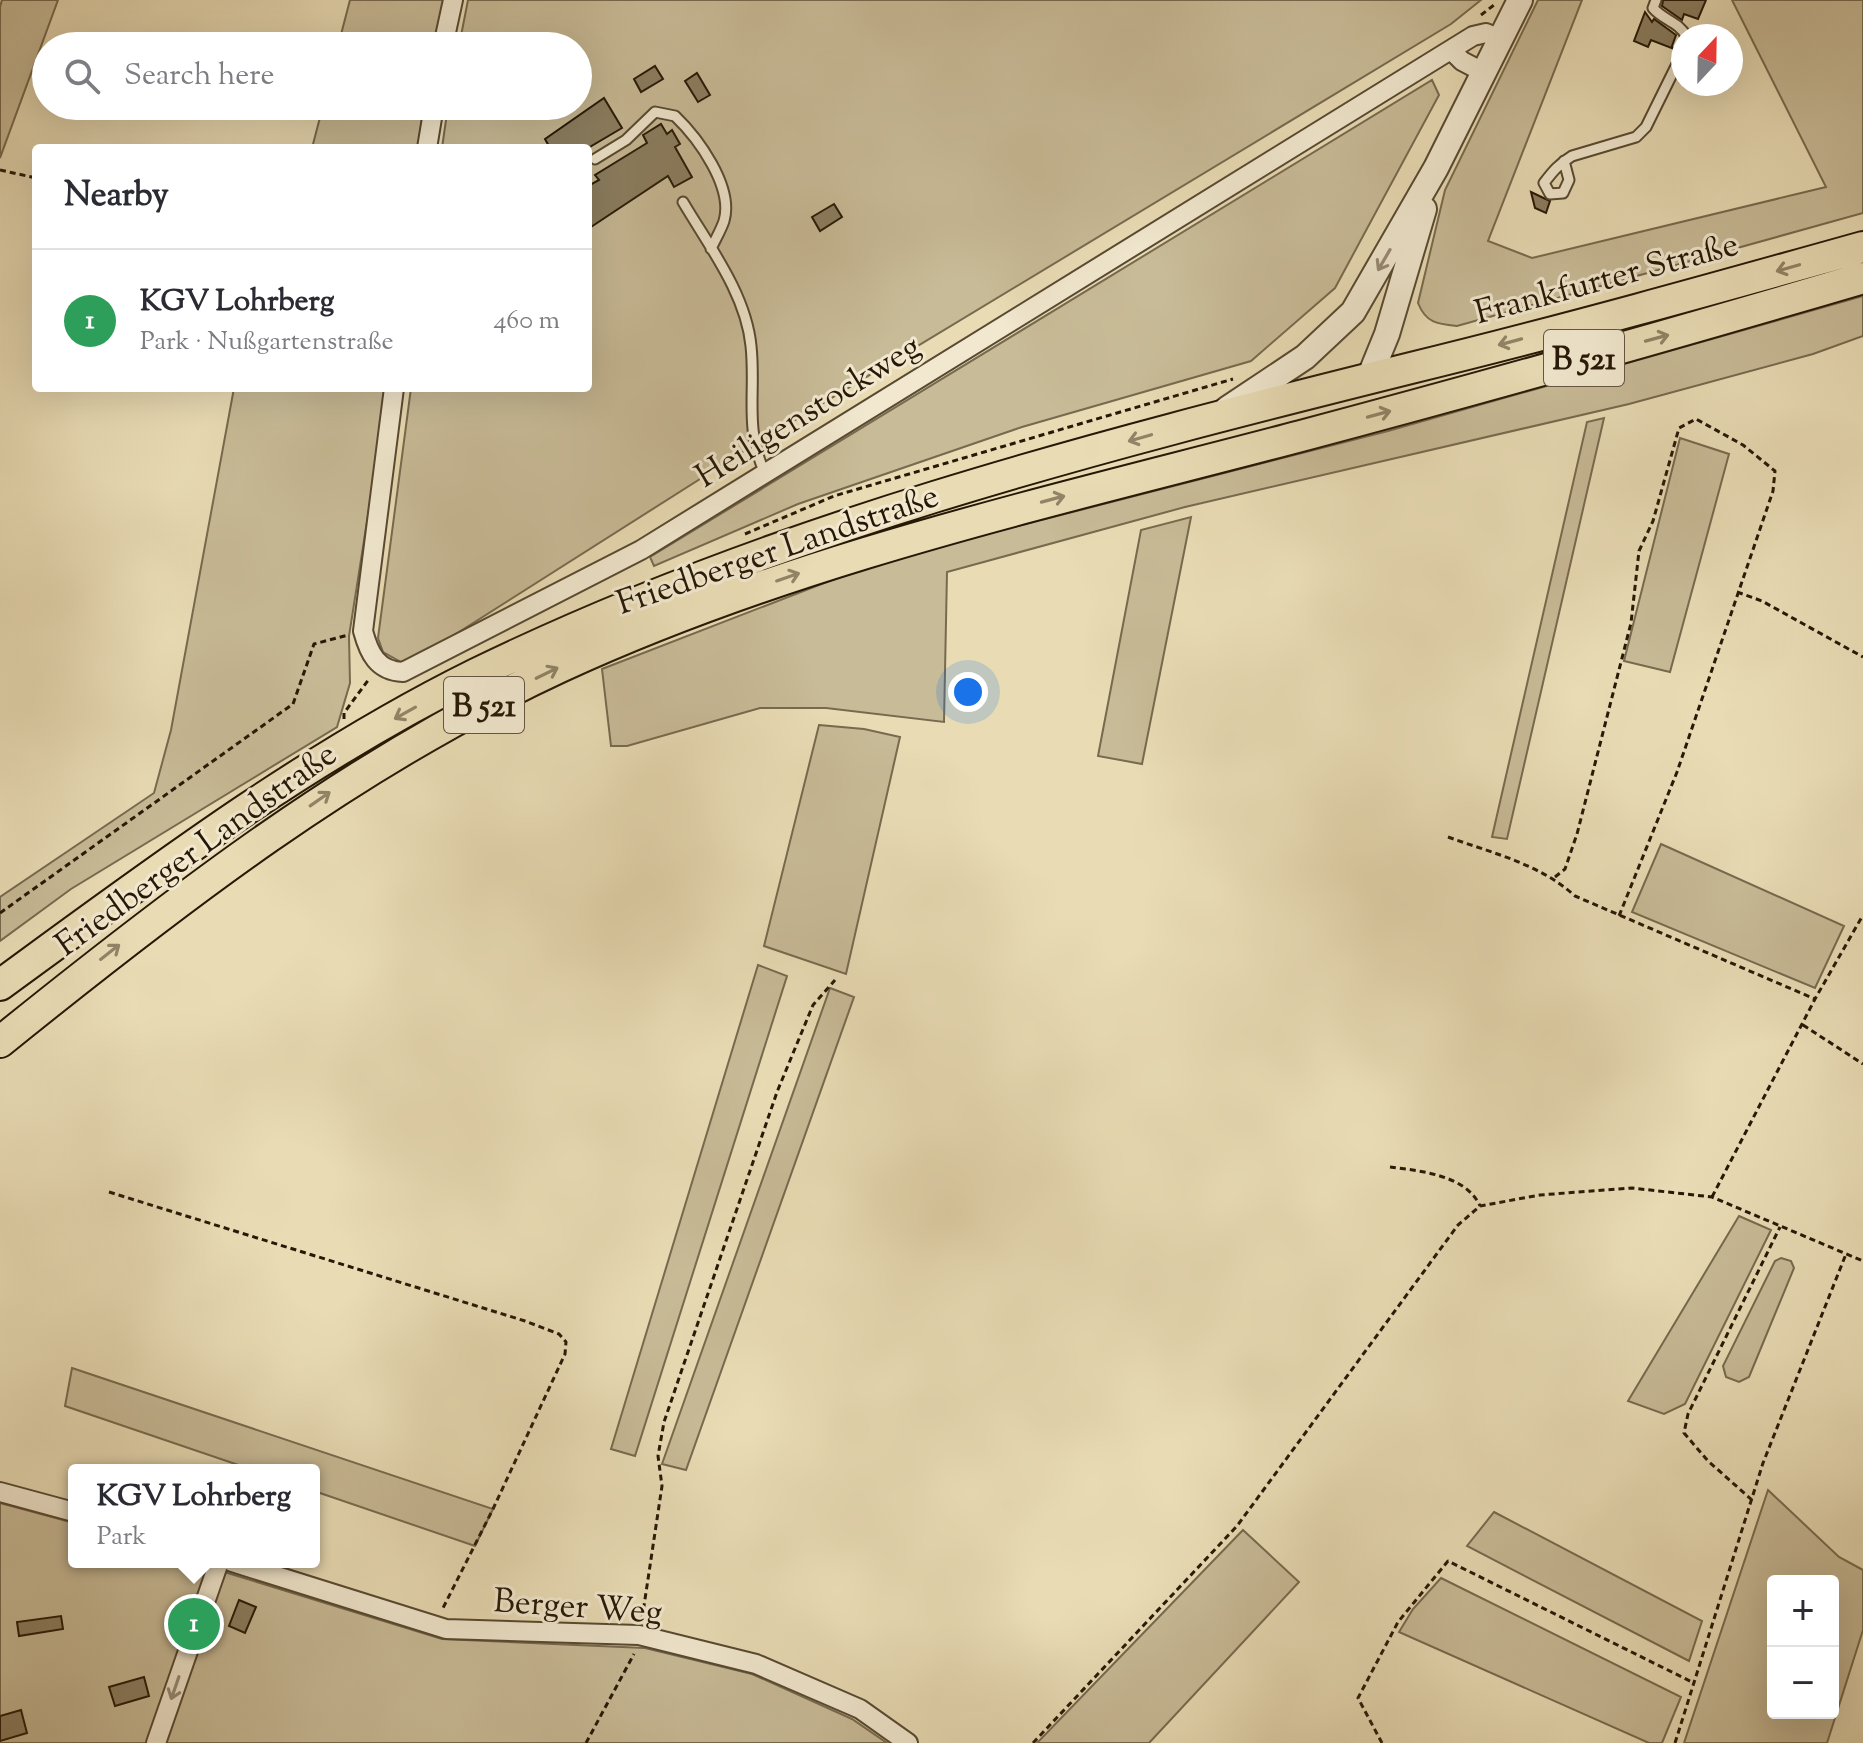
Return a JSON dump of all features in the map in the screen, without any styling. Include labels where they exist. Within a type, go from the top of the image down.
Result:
[{"type":"main road","name":"Frankfurter Straße","points":[[1369,378],[1863,247]]},
{"type":"main road","name":"Frankfurter Straße","points":[[1304,435],[1863,278]]},
{"type":"main road","name":"Friedberger Landstraße","points":[[0,985],[146,878],[303,772],[470,677],[537,645],[694,578],[783,546],[1215,416],[1369,378]]},
{"type":"main road","points":[[1304,435],[1346,405],[1369,378]]},
{"type":"main road","name":"Friedberger Landstraße","points":[[0,1042],[154,918],[331,791],[419,740],[558,668],[715,602],[798,574],[978,520],[1304,435]]},
{"type":"street","points":[[446,32],[453,0]]},
{"type":"street","name":"Friedberger Landstraße","points":[[1215,416],[1305,357],[1353,312],[1436,168],[1520,0]]},
{"type":"street","name":"Heiligenstockweg","points":[[379,664],[390,671],[403,672],[429,661],[641,550],[1473,36],[1486,33],[1500,39]]},
{"type":"street","points":[[1451,50],[1462,61],[1483,72]]},
{"type":"street","points":[[428,144],[432,120]]},
{"type":"street","name":"Friedberger Landstraße","points":[[1369,378],[1387,334],[1436,168]]},
{"type":"street","points":[[379,664],[368,650],[363,631],[393,392]]},
{"type":"street","points":[[0,1492],[68,1510]]},
{"type":"street","points":[[156,1743],[217,1568]]},
{"type":"street","name":"Berger Weg","points":[[251,1568],[446,1629],[637,1634],[756,1664],[860,1709],[908,1743]]},
{"type":"lane","points":[[1656,0],[1653,8],[1659,16],[1675,24]]},
{"type":"lane","points":[[1564,161],[1636,137],[1646,127],[1671,76]]},
{"type":"lane","points":[[595,159],[626,140],[655,112],[675,116],[712,167],[726,197],[725,219],[711,249]]},
{"type":"lane","points":[[683,202],[733,287],[751,344],[752,446],[765,473]]},
{"type":"path","points":[[0,170],[32,177]]},
{"type":"path","points":[[738,537],[834,496],[1245,373]]},
{"type":"path","points":[[1555,877],[1565,869],[1577,834],[1618,675],[1631,623],[1639,551],[1653,521],[1679,428],[1696,419],[1743,445],[1775,471],[1773,491],[1677,772],[1619,916]]},
{"type":"path","points":[[1737,592],[1762,601],[1863,657]]},
{"type":"path","points":[[0,913],[293,704],[314,644],[363,631]]},
{"type":"path","points":[[344,723],[344,713],[379,664]]},
{"type":"path","points":[[1448,837],[1555,877],[1575,896],[1815,999]]},
{"type":"path","points":[[1712,1197],[1815,999],[1863,915]]},
{"type":"path","points":[[586,1743],[635,1653],[662,1486],[658,1456],[664,1422],[777,1092],[813,1005],[835,980]]},
{"type":"path","points":[[1803,1025],[1863,1064]]},
{"type":"path","points":[[1390,1167],[1426,1171],[1461,1185],[1475,1194],[1480,1206]]},
{"type":"path","points":[[1033,1743],[1237,1526],[1458,1225],[1480,1206],[1540,1195],[1632,1188],[1712,1197],[1863,1261]]},
{"type":"path","points":[[109,1192],[470,1303],[559,1334],[566,1342],[531,1430],[433,1626]]},
{"type":"path","points":[[1752,1500],[1708,1461],[1684,1433],[1688,1414],[1781,1226]]},
{"type":"path","points":[[1675,1743],[1763,1463],[1846,1254]]},
{"type":"path","points":[[1382,1743],[1358,1698],[1389,1637],[1448,1561],[1694,1683]]},
{"type":"shaded area","points":[[2,0],[58,0],[46,32],[32,32],[32,71],[0,158]]},
{"type":"shaded area","points":[[350,0],[444,0],[437,32],[342,32]]},
{"type":"shaded area","points":[[468,0],[1481,0],[1451,24],[752,446],[418,658],[401,662],[383,652],[378,638],[410,392],[592,392],[592,144],[443,144],[446,120],[592,120],[592,32],[462,32]]},
{"type":"shaded area","points":[[1538,0],[1582,0],[1488,241],[1532,258],[1826,187],[1732,0],[1863,0],[1863,213],[1457,326],[1429,319],[1418,303],[1445,190]]},
{"type":"shaded area","points":[[1432,80],[1439,95],[1335,288],[1251,361],[1022,427],[798,504],[654,566],[650,557]]},
{"type":"shaded area","points":[[319,120],[422,120],[419,144],[313,144]]},
{"type":"shaded area","points":[[1863,296],[1863,336],[1813,354],[1629,404],[1185,507],[947,572],[944,722],[826,708],[760,708],[627,746],[611,746],[602,669],[850,573],[944,545],[1388,431]]},
{"type":"shaded area","points":[[233,392],[387,392],[349,636],[350,683],[337,727],[71,889],[0,941],[0,897],[154,793],[171,730]]},
{"type":"shaded area","points":[[1604,418],[1507,839],[1492,837],[1587,422]]},
{"type":"shaded area","points":[[1680,438],[1729,454],[1670,672],[1624,661]]},
{"type":"shaded area","points":[[1191,517],[1142,764],[1098,756],[1141,530]]},
{"type":"shaded area","points":[[819,725],[864,729],[900,737],[846,974],[764,946]]},
{"type":"shaded area","points":[[1661,844],[1844,926],[1815,988],[1632,912]]},
{"type":"shaded area","points":[[758,965],[787,976],[635,1456],[611,1449]]},
{"type":"shaded area","points":[[830,988],[854,997],[686,1470],[662,1464]]},
{"type":"shaded area","points":[[1739,1216],[1771,1230],[1685,1404],[1664,1414],[1628,1401]]},
{"type":"shaded area","points":[[1781,1258],[1791,1261],[1794,1268],[1749,1377],[1739,1382],[1726,1377],[1723,1366],[1775,1261]]},
{"type":"shaded area","points":[[72,1368],[493,1509],[475,1546],[320,1493],[320,1464],[235,1464],[65,1406]]},
{"type":"shaded area","points":[[1768,1490],[1839,1557],[1863,1570],[1863,1630],[1839,1705],[1839,1575],[1767,1575],[1767,1719],[1835,1719],[1827,1743],[1684,1743]]},
{"type":"shaded area","points":[[0,1503],[68,1521],[68,1568],[211,1568],[442,1639],[645,1648],[752,1674],[852,1719],[887,1743],[0,1743]]},
{"type":"shaded area","points":[[1494,1512],[1702,1621],[1689,1661],[1467,1546]]},
{"type":"shaded area","points":[[1243,1530],[1299,1582],[1149,1743],[1037,1743]]},
{"type":"shaded area","points":[[1441,1578],[1681,1697],[1662,1743],[1649,1743],[1399,1632],[1413,1609]]},
{"type":"building","points":[[1663,0],[1706,0],[1698,19],[1684,14],[1682,20],[1662,6]]},
{"type":"building","points":[[1645,12],[1652,22],[1654,19],[1671,31],[1671,48],[1651,40],[1648,47],[1634,41]]},
{"type":"building","points":[[655,66],[663,79],[641,92],[634,79]]},
{"type":"building","points":[[697,73],[710,95],[698,102],[685,81]]},
{"type":"building","points":[[604,98],[622,128],[592,146],[548,144],[545,139],[572,120],[592,120],[592,106]]},
{"type":"building","points":[[661,124],[667,134],[672,130],[680,144],[675,147],[692,177],[674,187],[668,176],[592,226],[592,184],[599,180],[595,175],[647,143],[643,135]]},
{"type":"building","points":[[1531,192],[1550,201],[1546,213],[1535,208]]},
{"type":"building","points":[[834,204],[842,217],[820,231],[812,217]]},
{"type":"building","points":[[239,1600],[256,1607],[245,1633],[229,1626]]},
{"type":"building","points":[[61,1616],[63,1629],[19,1636],[17,1622]]},
{"type":"building","points":[[144,1677],[149,1696],[115,1706],[109,1687]]},
{"type":"building","points":[[21,1710],[27,1733],[0,1741],[0,1716]]},
{"type":"place","name":"KGV Lohrberg","points":[[194,1624]]}]
